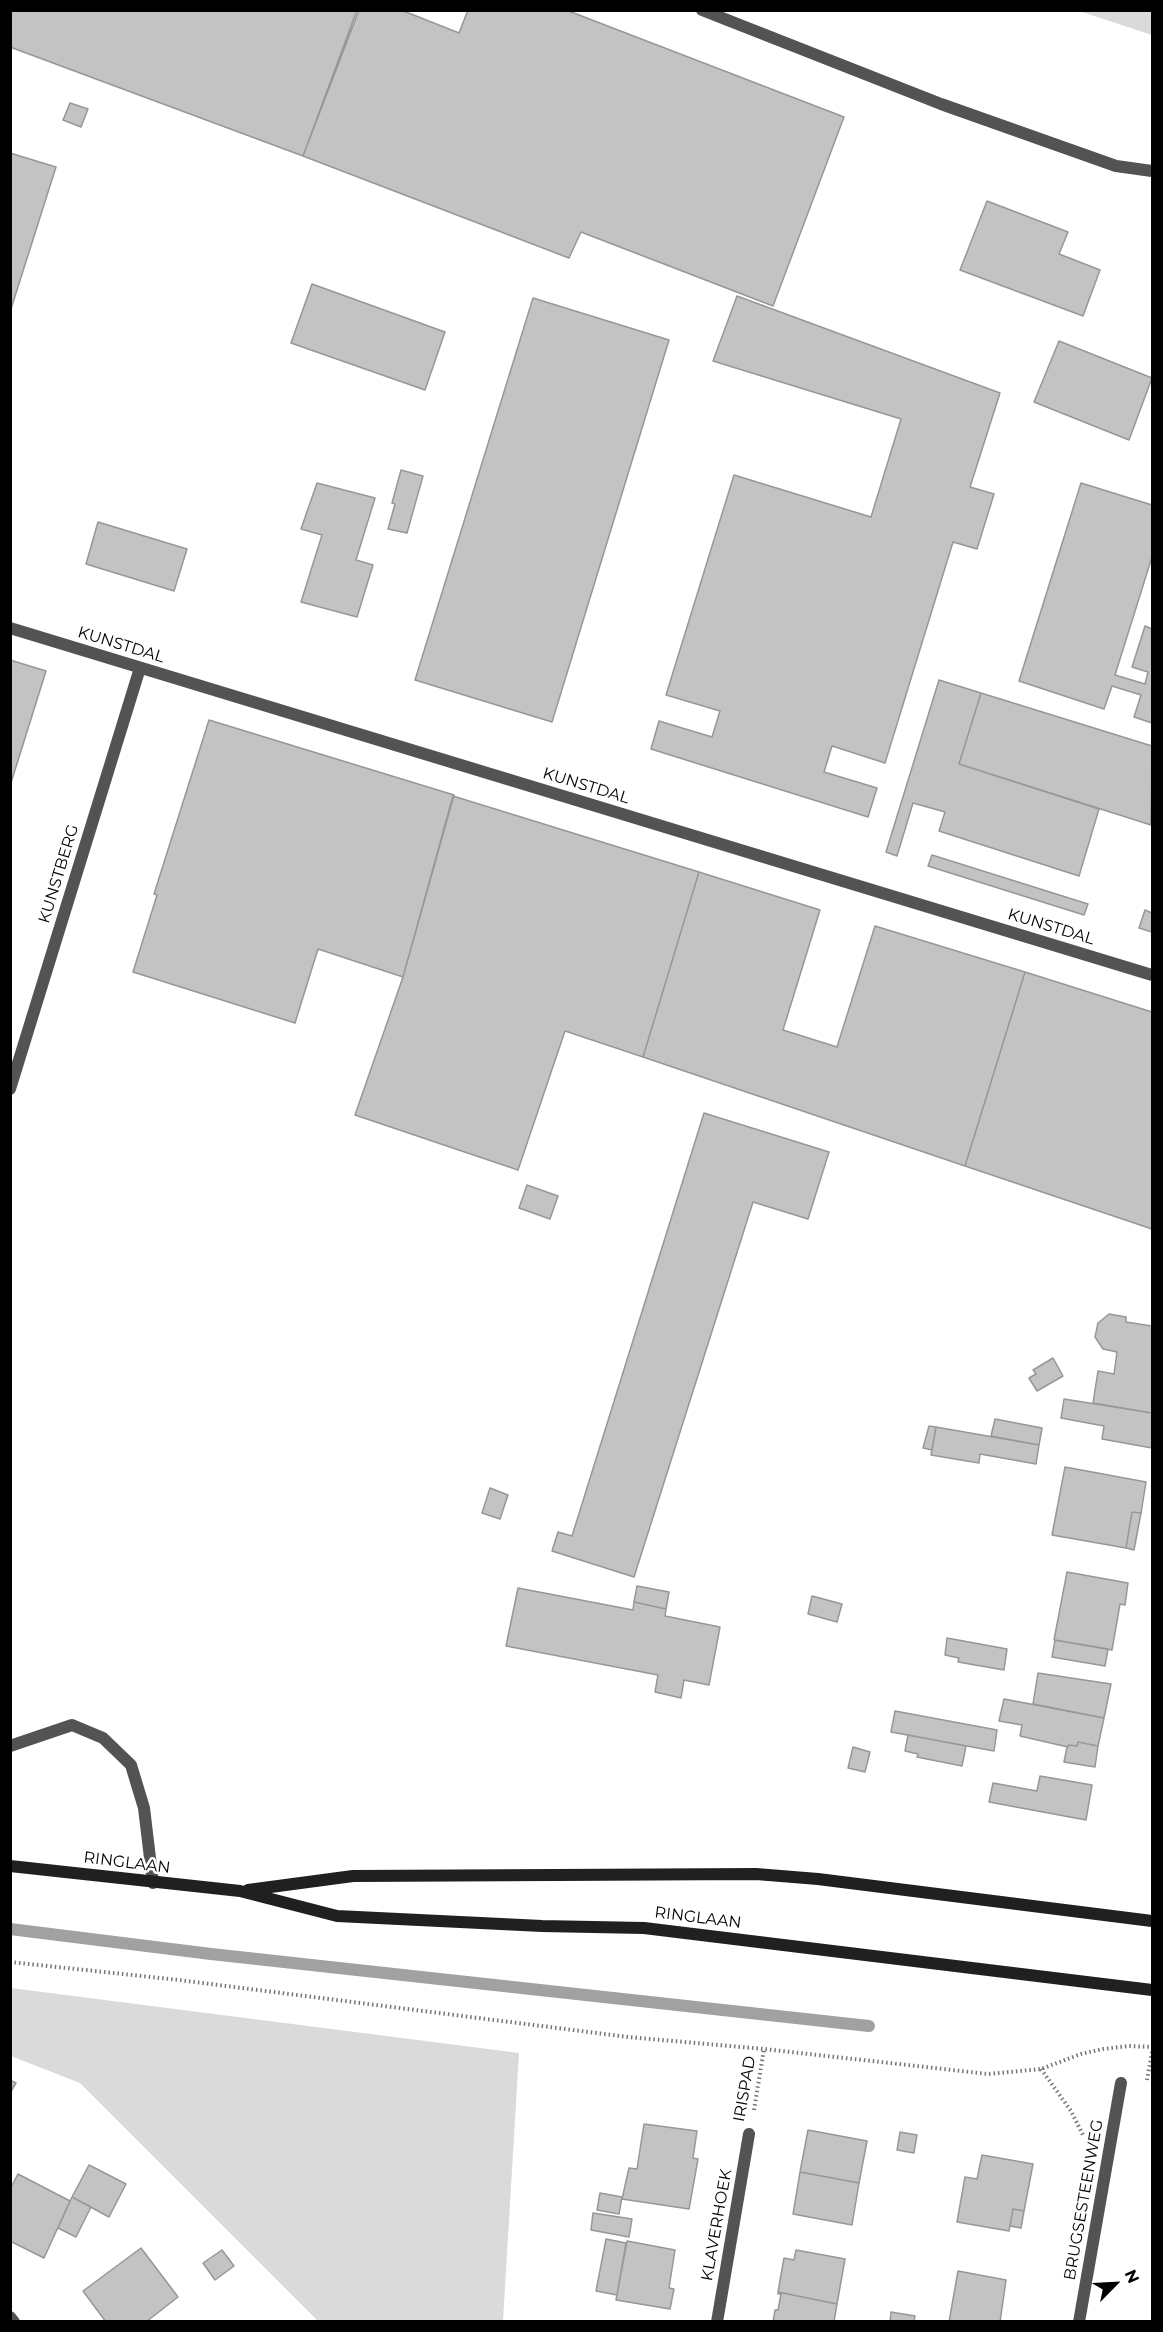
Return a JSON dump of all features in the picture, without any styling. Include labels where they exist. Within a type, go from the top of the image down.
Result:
[{"type":"main road","name":"RINGLAAN","points":[[10,1866],[240,1891],[337,1916],[542,1926],[644,1928],[1152,1990]]},
{"type":"main road","name":"RINGLAAN","points":[[240,1891],[353,1876],[756,1874],[818,1879],[1152,1921]]},
{"type":"street","points":[[702,10],[941,104],[1116,166],[1152,171]]},
{"type":"street","name":"KUNSTDAL","points":[[10,628],[1152,975]]},
{"type":"street","name":"KUNSTBERG","points":[[10,1089],[140,668]]},
{"type":"street","points":[[10,1746],[72,1725],[103,1738],[131,1765],[144,1808],[153,1883]]},
{"type":"street","name":"BRUGSESTEENWEG","points":[[1079,2322],[1122,2083]]},
{"type":"street","name":"KLAVERHOEK","points":[[717,2322],[749,2134]]},
{"type":"street","points":[[10,2317],[14,2322]]},
{"type":"path","points":[[10,1962],[178,1980],[628,2037],[764,2049],[988,2074],[1041,2069],[1081,2054],[1103,2049],[1129,2046],[1152,2047]]},
{"type":"path","name":"IRISPAD","points":[[749,2134],[764,2049]]},
{"type":"path","points":[[1041,2069],[1071,2111],[1083,2134],[1088,2156],[1105,2176]]},
{"type":"shaded area","points":[[1079,11],[1152,11],[1152,35]]},
{"type":"shaded area","points":[[11,1988],[519,2053],[503,2321],[318,2321],[80,2083],[11,2056]]},
{"type":"building","points":[[10,10],[357,10],[303,156],[10,47]]},
{"type":"building","points":[[359,10],[401,10],[459,33],[468,10],[566,10],[844,117],[773,306],[581,232],[569,258],[303,156]]},
{"type":"building","points":[[70,103],[88,109],[81,127],[63,120]]},
{"type":"building","points":[[10,153],[56,167],[10,312]]},
{"type":"building","points":[[987,201],[1068,232],[1059,254],[1100,270],[1083,316],[960,270]]},
{"type":"building","points":[[312,284],[445,332],[425,390],[291,343]]},
{"type":"building","points":[[737,296],[1000,393],[970,487],[994,494],[977,549],[953,542],[885,763],[832,746],[824,772],[877,788],[868,817],[651,749],[659,721],[712,737],[720,711],[666,695],[734,475],[871,517],[901,419],[713,361]]},
{"type":"building","points":[[533,298],[669,340],[552,722],[415,680]]},
{"type":"building","points":[[1059,341],[1152,378],[1129,440],[1034,402]]},
{"type":"building","points":[[401,470],[423,476],[407,533],[388,529]]},
{"type":"building","points":[[317,483],[375,498],[356,560],[373,565],[357,617],[301,602],[322,535],[301,529]]},
{"type":"building","points":[[1081,483],[1152,505],[1152,557],[1115,675],[1145,684],[1148,672],[1132,667],[1145,626],[1152,629],[1152,723],[1134,717],[1141,695],[1112,686],[1104,709],[1019,681]]},
{"type":"building","points":[[98,522],[187,549],[174,591],[86,564]]},
{"type":"building","points":[[10,660],[46,671],[10,786]]},
{"type":"building","points":[[939,680],[981,693],[959,764],[1099,809],[1079,876],[939,831],[945,812],[913,803],[897,856],[886,852]]},
{"type":"building","points":[[981,693],[1152,746],[1151,825],[959,764]]},
{"type":"building","points":[[209,720],[454,795],[403,977],[318,949],[295,1023],[133,972],[157,895],[154,894]]},
{"type":"building","points":[[453,796],[699,872],[643,1057],[565,1031],[518,1170],[355,1115],[403,977]]},
{"type":"building","points":[[932,855],[1088,904],[1084,915],[928,866]]},
{"type":"building","points":[[699,872],[820,910],[783,1030],[837,1047],[875,926],[1025,972],[965,1166],[643,1057]]},
{"type":"building","points":[[1145,910],[1152,913],[1152,932],[1139,928]]},
{"type":"building","points":[[1025,972],[1152,1012],[1152,1229],[965,1166]]},
{"type":"building","points":[[704,1113],[829,1152],[808,1219],[753,1202],[634,1577],[552,1551],[558,1532],[572,1536]]},
{"type":"building","points":[[527,1185],[558,1196],[550,1219],[519,1208]]},
{"type":"building","points":[[1109,1314],[1126,1317],[1126,1322],[1152,1326],[1152,1413],[1093,1403],[1098,1371],[1114,1374],[1117,1352],[1103,1349],[1095,1337],[1098,1323]]},
{"type":"building","points":[[1053,1358],[1063,1376],[1037,1391],[1029,1378],[1036,1374],[1033,1370]]},
{"type":"building","points":[[1064,1399],[1152,1413],[1152,1448],[1102,1439],[1104,1426],[1061,1418]]},
{"type":"building","points":[[995,1419],[1042,1428],[1039,1445],[991,1436]]},
{"type":"building","points":[[929,1426],[936,1427],[932,1450],[923,1448]]},
{"type":"building","points":[[936,1427],[1039,1445],[1036,1464],[980,1454],[979,1463],[931,1455]]},
{"type":"building","points":[[1065,1467],[1146,1482],[1141,1513],[1132,1512],[1126,1548],[1052,1535]]},
{"type":"building","points":[[490,1488],[508,1495],[500,1519],[482,1513]]},
{"type":"building","points":[[1132,1512],[1141,1513],[1134,1550],[1126,1548]]},
{"type":"building","points":[[1067,1572],[1128,1583],[1125,1605],[1120,1604],[1112,1650],[1054,1640]]},
{"type":"building","points":[[637,1586],[669,1592],[666,1609],[634,1602]]},
{"type":"building","points":[[518,1588],[633,1610],[634,1602],[666,1609],[665,1616],[720,1627],[709,1685],[684,1680],[681,1698],[655,1692],[658,1675],[506,1646]]},
{"type":"building","points":[[812,1596],[842,1604],[837,1622],[808,1614]]},
{"type":"building","points":[[947,1638],[1007,1649],[1004,1670],[958,1662],[959,1658],[945,1655]]},
{"type":"building","points":[[1055,1640],[1108,1649],[1105,1666],[1052,1657]]},
{"type":"building","points":[[1038,1673],[1111,1684],[1104,1718],[1033,1704]]},
{"type":"building","points":[[1004,1699],[1104,1718],[1098,1746],[1078,1742],[1077,1746],[1069,1745],[1068,1747],[1020,1736],[1022,1725],[999,1721]]},
{"type":"building","points":[[895,1711],[997,1730],[994,1751],[891,1732]]},
{"type":"building","points":[[908,1735],[966,1746],[962,1766],[917,1757],[918,1754],[905,1751]]},
{"type":"building","points":[[1078,1742],[1098,1746],[1095,1767],[1064,1762],[1067,1747],[1077,1746]]},
{"type":"building","points":[[853,1747],[870,1752],[865,1772],[848,1768]]},
{"type":"building","points":[[1040,1776],[1092,1785],[1086,1820],[989,1802],[993,1783],[1037,1791]]},
{"type":"building","points":[[10,2080],[16,2083],[10,2093]]},
{"type":"building","points":[[644,2124],[697,2131],[693,2158],[698,2159],[689,2209],[622,2199],[629,2168],[637,2169]]},
{"type":"building","points":[[808,2130],[867,2141],[859,2183],[800,2172]]},
{"type":"building","points":[[900,2132],[917,2135],[914,2153],[897,2150]]},
{"type":"building","points":[[982,2155],[1033,2164],[1024,2211],[1013,2209],[1009,2231],[957,2222],[965,2177],[977,2179]]},
{"type":"building","points":[[89,2165],[126,2184],[109,2217],[72,2197]]},
{"type":"building","points":[[800,2172],[859,2183],[852,2225],[793,2214]]},
{"type":"building","points":[[18,2174],[70,2201],[44,2258],[10,2241],[10,2189]]},
{"type":"building","points":[[600,2193],[622,2197],[619,2214],[597,2210]]},
{"type":"building","points":[[72,2197],[91,2207],[76,2237],[58,2228]]},
{"type":"building","points":[[1013,2209],[1024,2211],[1021,2228],[1010,2226]]},
{"type":"building","points":[[593,2213],[632,2219],[629,2237],[591,2230]]},
{"type":"building","points":[[606,2239],[626,2243],[617,2295],[596,2291]]},
{"type":"building","points":[[627,2241],[675,2250],[669,2288],[674,2289],[670,2309],[616,2300]]},
{"type":"building","points":[[141,2248],[178,2297],[146,2322],[106,2322],[83,2291]]},
{"type":"building","points":[[222,2250],[234,2266],[215,2280],[203,2263]]},
{"type":"building","points":[[796,2250],[845,2259],[837,2304],[778,2292],[784,2258],[794,2260]]},
{"type":"building","points":[[958,2271],[1006,2280],[1000,2322],[949,2322]]},
{"type":"building","points":[[778,2292],[837,2304],[834,2322],[773,2322],[781,2294]]},
{"type":"building","points":[[891,2312],[915,2316],[914,2322],[890,2322]]},
{"type":"waterway","points":[[10,1929],[211,1954],[869,2026]]}]
